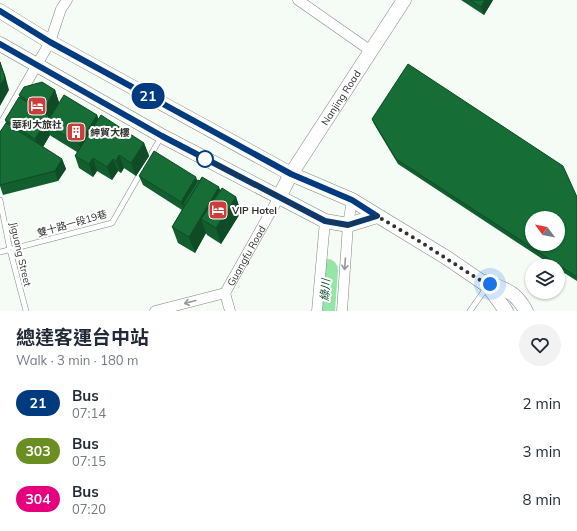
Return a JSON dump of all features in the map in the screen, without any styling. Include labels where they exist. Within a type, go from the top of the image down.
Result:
[{"type":"main road","name":"Nanjing Road","points":[[279,197],[291,174],[404,0]]},
{"type":"main road","points":[[0,11],[50,42],[291,174],[352,200],[483,282],[513,293],[522,303],[526,311]]},
{"type":"main road","points":[[0,44],[36,66],[162,136],[325,221],[348,225],[377,216]]},
{"type":"main road","points":[[483,282],[506,309]]},
{"type":"street","points":[[0,129],[50,42],[61,9],[67,0]]},
{"type":"street","points":[[298,0],[371,51]]},
{"type":"street","name":"Guangfu Road","points":[[155,311],[225,293],[279,197]]},
{"type":"street","points":[[342,311],[348,225],[352,200]]},
{"type":"street","points":[[317,311],[325,221]]},
{"type":"street","points":[[225,293],[230,311]]},
{"type":"street","points":[[506,309],[513,293]]},
{"type":"lane","name":"雙十路一段19巷","points":[[0,252],[112,223],[162,136]]},
{"type":"lane","name":"Jiguang Street","points":[[0,200],[10,250],[26,311]]},
{"type":"lane","points":[[470,311],[483,282]]},
{"type":"building","points":[[470,0],[485,0],[481,7]]},
{"type":"building","points":[[0,62],[5,78],[0,85]]},
{"type":"building","points":[[408,64],[563,166],[577,197],[577,277],[565,269],[565,259],[549,259],[537,251],[565,251],[565,211],[525,211],[525,243],[396,159],[372,119]]},
{"type":"building","points":[[42,82],[55,90],[43,110],[19,95],[24,87]]},
{"type":"building","points":[[64,95],[97,115],[79,144],[46,124]]},
{"type":"building","points":[[19,97],[49,116],[35,139],[5,120]]},
{"type":"building","points":[[101,115],[144,143],[131,163],[119,155],[116,161],[113,159],[107,167],[93,158],[89,164],[75,156]]},
{"type":"building","points":[[6,123],[62,159],[55,171],[0,185],[0,132]]},
{"type":"building","points":[[154,151],[196,177],[181,202],[139,176]]},
{"type":"building","points":[[202,177],[219,187],[189,237],[172,227]]},
{"type":"building","points":[[198,180],[200,181],[185,205],[183,204]]},
{"type":"building","points":[[222,188],[236,197],[216,228],[201,219]]},
{"type":"waterway","name":"綠川","points":[[324,311],[327,270]]},
{"type":"bus line","name":"21","points":[[0,11],[50,42],[291,174],[352,200],[377,216],[348,225],[325,221],[162,136],[0,44]]},
{"type":"place","name":"華利大旅社","points":[[37,106]]},
{"type":"place","name":"紳貿大樓","points":[[76,132]]},
{"type":"place","name":"VIP Hotel","points":[[218,210]]},
{"type":"route","points":[[205,159],[202,157],[325,221],[348,225],[377,216],[447,258],[478,279],[490,284]]}]
